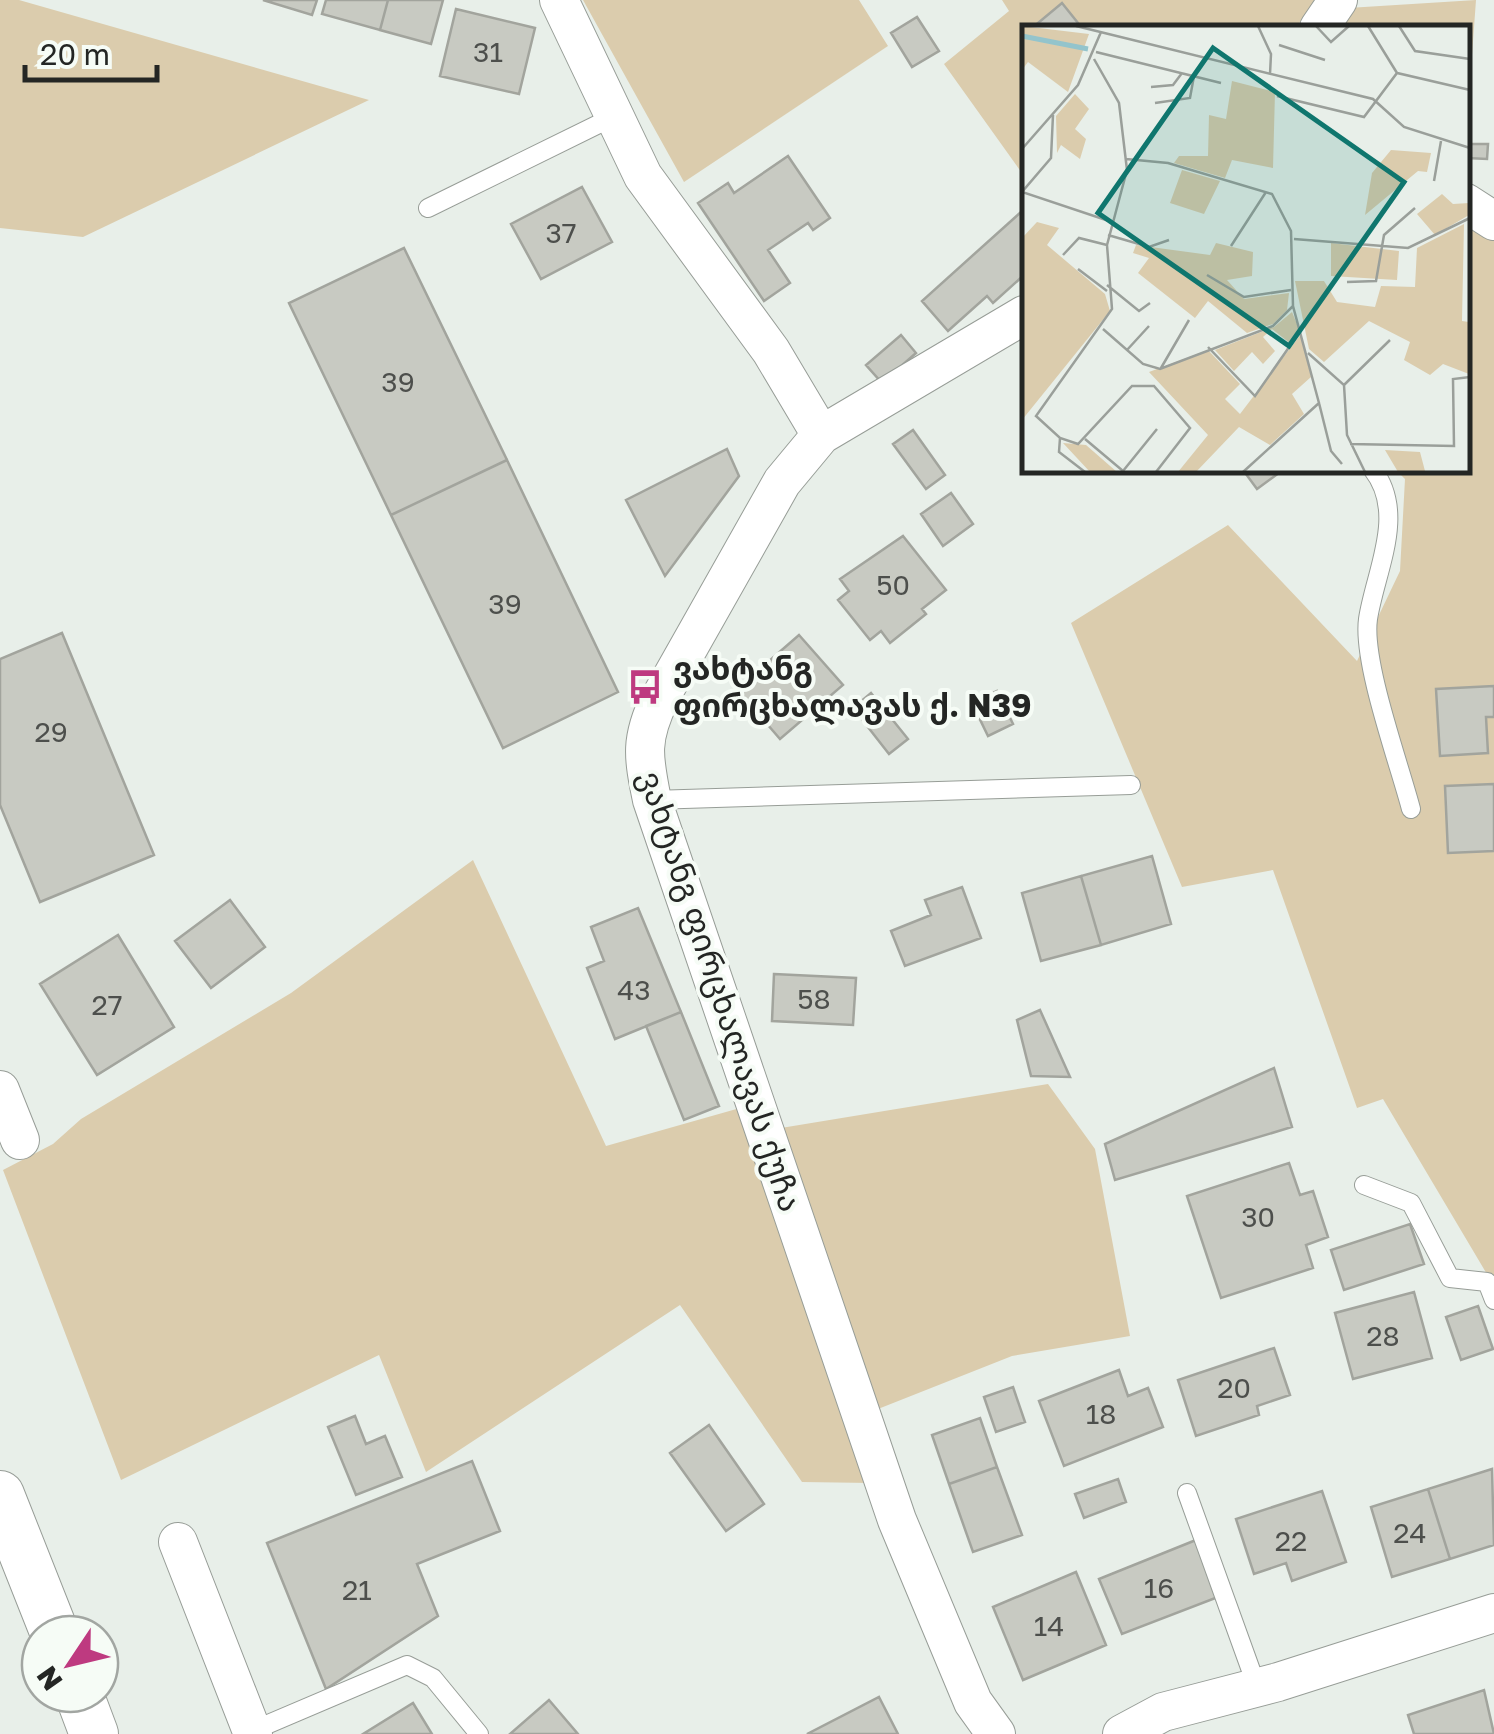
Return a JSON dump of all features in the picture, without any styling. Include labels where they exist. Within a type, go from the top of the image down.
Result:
[{"type":"street","points":[[559,0],[643,176],[771,351],[822,435]]},
{"type":"street","points":[[1321,25],[1338,0]]},
{"type":"street","points":[[1469,205],[1494,221]]},
{"type":"street","name":"ვახტანგ ფირცხალავას ქუჩა","points":[[996,1734],[974,1702],[897,1520],[652,800],[643,756],[646,727],[782,482],[822,435],[1022,317]]},
{"type":"street","points":[[0,1090],[20,1140]]},
{"type":"street","points":[[0,1494],[47,1614]]},
{"type":"street","points":[[178,1542],[252,1732]]},
{"type":"street","points":[[1122,1734],[1163,1712],[1494,1613]]},
{"type":"lane","points":[[428,208],[614,116]]},
{"type":"lane","points":[[1375,472],[1385,485],[1387,521],[1383,566],[1367,622],[1373,665],[1412,809]]},
{"type":"lane","points":[[652,800],[1131,785]]},
{"type":"lane","points":[[1364,1185],[1410,1202],[1450,1278],[1487,1282],[1494,1300]]},
{"type":"lane","points":[[1187,1492],[1257,1686]]},
{"type":"lane","points":[[252,1732],[407,1665],[433,1678],[479,1734]]},
{"type":"shaded area","points":[[0,0],[19,0],[369,100],[83,237],[0,228]]},
{"type":"shaded area","points":[[583,0],[859,0],[888,46],[684,182]]},
{"type":"shaded area","points":[[1002,0],[1318,0],[1298,25],[1022,25],[1022,173],[944,64],[1009,11]]},
{"type":"shaded area","points":[[1476,0],[1469,96],[1469,25],[1338,25],[1348,8]]},
{"type":"shaded area","points":[[1469,217],[1494,233],[1494,1286],[1383,1099],[1357,1108],[1273,870],[1182,887],[1071,623],[1228,525],[1357,661],[1400,571],[1405,479],[1398,472],[1469,472]]},
{"type":"shaded area","points":[[473,860],[606,1146],[740,1108],[872,1483],[802,1482],[680,1305],[426,1472],[379,1355],[121,1480],[3,1170],[53,1144],[81,1119],[291,993]]},
{"type":"shaded area","points":[[1048,1084],[1095,1149],[1130,1336],[1012,1356],[878,1409],[781,1128]]},
{"type":"building","points":[[263,0],[317,0],[312,15]]},
{"type":"building","points":[[326,0],[388,0],[380,30],[322,14]]},
{"type":"building","points":[[388,0],[443,0],[431,44],[380,30]]},
{"type":"building","points":[[1062,3],[1080,25],[1036,25]]},
{"type":"building","points":[[456,9],[535,28],[519,94],[440,76]]},
{"type":"building","points":[[917,17],[939,51],[912,67],[891,33]]},
{"type":"building","points":[[1469,144],[1488,144],[1487,159],[1469,158]]},
{"type":"building","points":[[788,156],[830,218],[813,230],[808,223],[768,250],[790,283],[764,301],[698,203],[728,183],[734,193]]},
{"type":"building","points":[[582,187],[612,242],[541,279],[511,224]]},
{"type":"building","points":[[1021,212],[1022,277],[993,303],[987,296],[948,331],[922,301]]},
{"type":"building","points":[[404,248],[507,460],[391,515],[289,303]]},
{"type":"building","points":[[901,335],[916,353],[882,383],[866,365]]},
{"type":"building","points":[[913,430],[945,475],[926,489],[893,444]]},
{"type":"building","points":[[727,449],[739,476],[665,576],[626,500]]},
{"type":"building","points":[[507,460],[618,692],[503,748],[391,515]]},
{"type":"building","points":[[1244,472],[1280,472],[1257,489]]},
{"type":"building","points":[[951,493],[973,524],[943,546],[921,514]]},
{"type":"building","points":[[903,536],[946,590],[922,609],[926,614],[890,643],[881,631],[870,640],[838,600],[849,591],[840,579]]},
{"type":"building","points":[[62,633],[154,855],[40,902],[0,805],[0,659]]},
{"type":"building","points":[[799,635],[843,685],[780,739],[737,689]]},
{"type":"building","points":[[1494,686],[1494,717],[1486,717],[1488,753],[1440,756],[1436,689]]},
{"type":"building","points":[[997,691],[1013,724],[988,736],[972,703]]},
{"type":"building","points":[[871,693],[908,739],[889,754],[853,708]]},
{"type":"building","points":[[1494,784],[1494,851],[1448,853],[1445,786]]},
{"type":"building","points":[[1152,856],[1171,924],[1101,945],[1081,876]]},
{"type":"building","points":[[1081,876],[1101,945],[1041,961],[1022,893]]},
{"type":"building","points":[[962,887],[981,938],[905,966],[891,931],[931,915],[925,900]]},
{"type":"building","points":[[230,900],[265,947],[211,988],[175,941]]},
{"type":"building","points":[[638,908],[681,1012],[615,1039],[587,968],[604,961],[591,927]]},
{"type":"building","points":[[118,935],[174,1027],[97,1075],[40,984]]},
{"type":"building","points":[[774,974],[856,978],[853,1025],[772,1021]]},
{"type":"building","points":[[1040,1010],[1070,1077],[1031,1076],[1017,1020]]},
{"type":"building","points":[[681,1012],[719,1106],[684,1120],[646,1026]]},
{"type":"building","points":[[1274,1068],[1292,1127],[1115,1180],[1105,1144]]},
{"type":"building","points":[[1289,1163],[1300,1195],[1313,1191],[1328,1237],[1306,1245],[1313,1268],[1221,1298],[1187,1196]]},
{"type":"building","points":[[1410,1224],[1424,1264],[1344,1290],[1331,1250]]},
{"type":"building","points":[[1414,1292],[1432,1358],[1353,1379],[1335,1313]]},
{"type":"building","points":[[1478,1306],[1493,1349],[1461,1360],[1446,1317]]},
{"type":"building","points":[[1274,1348],[1290,1395],[1257,1406],[1259,1415],[1196,1436],[1178,1380]]},
{"type":"building","points":[[1119,1370],[1128,1396],[1148,1388],[1163,1427],[1064,1466],[1039,1401]]},
{"type":"building","points":[[1013,1387],[1025,1422],[996,1432],[984,1397]]},
{"type":"building","points":[[355,1416],[366,1444],[385,1436],[402,1477],[356,1495],[328,1427]]},
{"type":"building","points":[[980,1418],[997,1467],[949,1484],[932,1435]]},
{"type":"building","points":[[709,1425],[764,1504],[726,1531],[670,1453]]},
{"type":"building","points":[[472,1461],[500,1531],[417,1564],[438,1616],[326,1689],[267,1543]]},
{"type":"building","points":[[997,1467],[1022,1535],[973,1552],[949,1484]]},
{"type":"building","points":[[1492,1469],[1494,1545],[1450,1559],[1428,1489]]},
{"type":"building","points":[[1118,1479],[1126,1502],[1084,1518],[1075,1494]]},
{"type":"building","points":[[1428,1489],[1450,1559],[1392,1577],[1371,1507]]},
{"type":"building","points":[[1322,1491],[1346,1562],[1292,1581],[1286,1563],[1254,1574],[1236,1519]]},
{"type":"building","points":[[1196,1540],[1218,1597],[1122,1634],[1099,1579]]},
{"type":"building","points":[[1076,1572],[1106,1645],[1023,1680],[993,1607]]},
{"type":"building","points":[[1484,1690],[1494,1734],[1414,1734],[1408,1715]]},
{"type":"building","points":[[879,1697],[898,1734],[807,1734]]},
{"type":"building","points":[[549,1700],[578,1734],[510,1734]]},
{"type":"building","points":[[413,1703],[432,1734],[363,1734]]},
{"type":"place","name":"ვახტანგ ფირცხალავას ქ. N39","points":[[645,687]]}]
